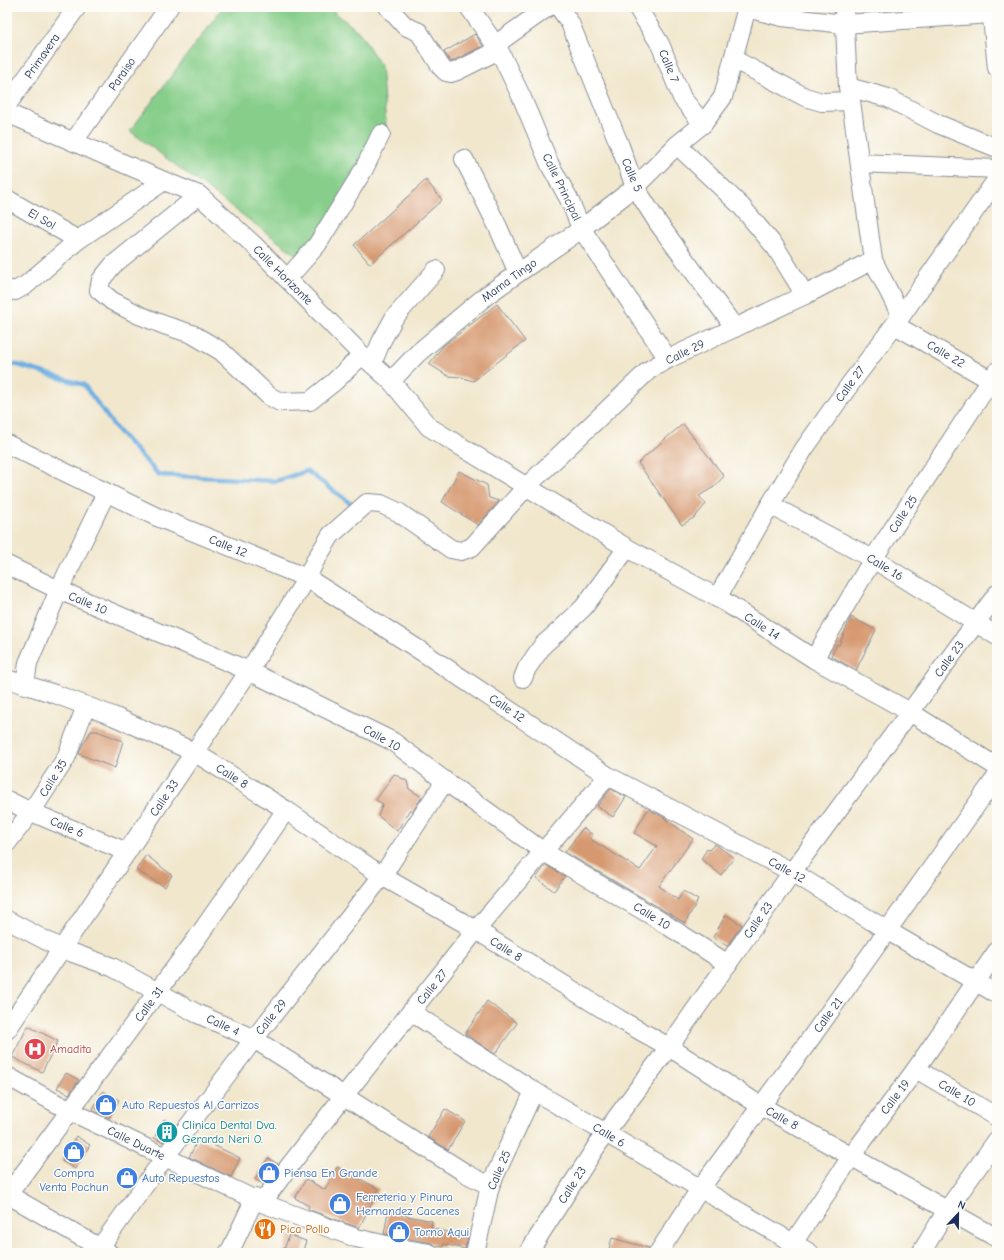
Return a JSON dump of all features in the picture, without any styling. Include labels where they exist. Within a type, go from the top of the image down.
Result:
[{"type":"street","name":"Primavera","points":[[9,115],[77,7]]},
{"type":"street","name":"Paraiso","points":[[74,141],[169,7]]},
{"type":"street","points":[[388,7],[405,26],[419,32],[441,66],[446,72],[451,73],[497,48],[548,7]]},
{"type":"street","name":"Calle Principal","points":[[470,7],[497,48],[522,98],[550,165],[569,199],[581,228],[668,359]]},
{"type":"street","name":"Calle 5","points":[[559,7],[570,22],[635,186],[658,223],[735,328]]},
{"type":"street","name":"Calle 7","points":[[637,7],[660,44],[682,98],[703,124]]},
{"type":"street","points":[[747,7],[782,17],[991,11],[997,68]]},
{"type":"street","name":"Mama Tingo","points":[[391,381],[418,353],[487,295],[573,235],[635,186],[677,145],[703,124],[723,97],[747,7]]},
{"type":"street","points":[[844,15],[850,94],[873,260],[898,320]]},
{"type":"street","points":[[733,59],[805,97],[822,102],[850,94],[888,98],[938,124],[997,148]]},
{"type":"street","name":"Calle Horizonte","points":[[9,115],[74,141],[199,195],[255,246],[367,359],[391,381],[429,427],[527,486]]},
{"type":"street","points":[[287,279],[317,245],[364,169],[381,134]]},
{"type":"street","points":[[677,145],[741,206],[776,248],[805,295]]},
{"type":"street","points":[[464,159],[498,227],[518,272]]},
{"type":"street","points":[[860,163],[997,169]]},
{"type":"street","name":"Calle 27","points":[[717,598],[804,449],[848,386],[898,320],[997,179]]},
{"type":"street","points":[[7,289],[15,291],[26,285],[78,240],[164,181]]},
{"type":"street","points":[[199,195],[113,266],[101,280],[99,290],[112,301],[139,315],[192,334],[221,351],[269,396],[280,402],[310,401],[367,359],[381,342],[394,318],[436,270]]},
{"type":"street","name":"El Sol","points":[[7,199],[78,240]]},
{"type":"street","name":"Calle 29","points":[[315,561],[331,535],[367,503],[381,504],[398,512],[451,549],[461,551],[472,547],[527,486],[649,370],[668,359],[805,295],[873,260]]},
{"type":"street","name":"Calle 22","points":[[898,320],[995,379]]},
{"type":"street","name":"Calle 25","points":[[814,660],[873,559],[995,379]]},
{"type":"street","name":"Calle 12","points":[[7,444],[157,517],[307,578],[424,653],[608,776],[792,872],[888,931],[997,994]]},
{"type":"street","name":"Calle 14","points":[[527,486],[627,548],[717,598],[814,660],[910,712],[997,767]]},
{"type":"street","points":[[25,685],[28,663],[59,590],[106,493]]},
{"type":"street","name":"Calle 16","points":[[770,505],[873,559],[997,636]]},
{"type":"street","points":[[523,678],[527,668],[543,645],[584,607],[627,548]]},
{"type":"street","name":"Calle 33","points":[[7,1030],[249,671],[307,578],[315,561]]},
{"type":"street","name":"Calle 10","points":[[7,565],[59,590],[249,671],[392,741],[445,782],[544,852],[654,917],[728,964]]},
{"type":"street","name":"Calle 23","points":[[528,1253],[605,1133],[669,1047],[792,872],[997,594]]},
{"type":"street","name":"Calle 8","points":[[7,679],[113,716],[194,752],[286,810],[382,876],[476,930],[619,1019],[669,1047],[761,1106],[997,1238]]},
{"type":"street","name":"Calle 35","points":[[7,843],[31,812],[66,758],[86,706]]},
{"type":"street","name":"Calle 27","points":[[228,1253],[259,1201],[476,930],[608,776]]},
{"type":"street","name":"Calle 21","points":[[658,1253],[700,1189],[888,931],[997,776]]},
{"type":"street","name":"Calle 29","points":[[102,1251],[165,1157],[254,1039],[382,876],[445,782]]},
{"type":"street","name":"Calle 6","points":[[7,800],[31,812],[127,852]]},
{"type":"street","name":"Calle 31","points":[[7,1195],[197,938],[286,810]]},
{"type":"street","name":"Calle 4","points":[[7,920],[62,949],[112,967],[157,993],[216,1023],[254,1039],[343,1097],[467,1174],[490,1186]]},
{"type":"street","name":"Calle 19","points":[[793,1243],[851,1157],[916,1069],[997,951]]},
{"type":"street","name":"Calle 6","points":[[411,1012],[534,1091],[810,1253]]},
{"type":"street","name":"Calle 10","points":[[916,1069],[997,1117]]},
{"type":"street","name":"Calle Duarte","points":[[7,1076],[70,1111],[354,1246],[404,1249],[428,1253]]},
{"type":"street","name":"Calle 25","points":[[476,1253],[490,1186],[534,1091]]},
{"type":"street","points":[[921,1253],[947,1210],[997,1140]]},
{"type":"street","points":[[7,1195],[102,1251]]},
{"type":"green space","points":[[223,7],[328,7],[359,32],[381,66],[386,126],[374,157],[299,257],[130,131]]},
{"type":"building","points":[[475,34],[483,46],[451,62],[444,52]]},
{"type":"building","points":[[426,180],[442,200],[370,264],[354,245]]},
{"type":"building","points":[[497,304],[525,341],[473,381],[461,377],[448,376],[429,364],[443,346]]},
{"type":"building","points":[[683,424],[724,476],[714,487],[699,496],[706,504],[695,517],[682,525],[638,463]]},
{"type":"building","points":[[459,471],[487,485],[489,498],[499,501],[478,525],[442,502]]},
{"type":"building","points":[[851,617],[876,630],[856,670],[831,656],[837,644],[839,645]]},
{"type":"building","points":[[91,731],[97,731],[123,741],[115,768],[79,754]]},
{"type":"building","points":[[394,774],[407,781],[409,789],[422,797],[413,811],[410,809],[397,831],[378,816],[383,804],[376,800]]},
{"type":"building","points":[[611,789],[626,797],[613,817],[597,806]]},
{"type":"building","points":[[648,809],[667,819],[693,839],[659,886],[678,900],[683,891],[698,900],[685,923],[565,852],[583,828],[593,835],[590,839],[640,870],[657,846],[634,833]]},
{"type":"building","points":[[715,844],[734,858],[721,875],[701,859],[707,849],[709,850]]},
{"type":"building","points":[[146,855],[172,875],[165,887],[136,870]]},
{"type":"building","points":[[546,865],[565,876],[554,891],[536,878]]},
{"type":"building","points":[[726,915],[742,925],[727,946],[713,937]]},
{"type":"building","points":[[487,1001],[517,1023],[495,1054],[465,1034]]},
{"type":"building","name":"Amadita","points":[[28,1026],[58,1041],[42,1072],[12,1057]]},
{"type":"building","points":[[66,1073],[79,1080],[69,1094],[57,1088]]},
{"type":"building","name":"Auto Repuestos Al Carrizos","points":[[103,1091],[119,1100],[109,1118],[92,1110]]},
{"type":"building","points":[[445,1109],[465,1121],[448,1150],[428,1137]]},
{"type":"building","name":"Clinica Dental Dva. Gerarda Neri O.","points":[[164,1119],[176,1125],[163,1142],[154,1138]]},
{"type":"building","name":"Compra Venta Pochun","points":[[76,1136],[90,1145],[75,1169],[62,1161]]},
{"type":"building","points":[[199,1138],[240,1158],[231,1177],[189,1157]]},
{"type":"building","points":[[268,1158],[278,1164],[263,1184],[255,1179]]},
{"type":"building","name":"Ferreteria y Pinura Hernandez Cacenes","points":[[337,1167],[379,1189],[359,1228],[310,1210],[308,1208],[309,1206],[295,1198],[306,1179],[325,1190]]},
{"type":"building","points":[[388,1212],[432,1221],[431,1228],[468,1237],[465,1249],[444,1244],[443,1247],[436,1246],[431,1243],[384,1234]]},
{"type":"building","points":[[289,1235],[306,1241],[302,1253],[283,1253]]},
{"type":"building","points":[[612,1238],[649,1248],[648,1253],[608,1253]]},
{"type":"waterway","points":[[7,364],[18,365],[84,385],[117,430],[159,475],[276,481],[307,471],[350,503]]},
{"type":"place","name":"Amadita","points":[[35,1049]]},
{"type":"place","name":"Auto Repuestos Al Carrizos","points":[[106,1105]]},
{"type":"place","name":"Clinica Dental Dva. Gerarda Neri O.","points":[[167,1132]]},
{"type":"place","name":"Compra Venta Pochun","points":[[74,1152]]},
{"type":"place","name":"Piensa En Grande","points":[[269,1173]]},
{"type":"place","name":"Auto Repuestos","points":[[127,1178]]},
{"type":"place","name":"Ferreteria y Pinura Hernandez Cacenes","points":[[340,1204]]},
{"type":"place","name":"Pica Pollo","points":[[265,1229]]},
{"type":"place","name":"Torno Aqui","points":[[399,1232]]}]
